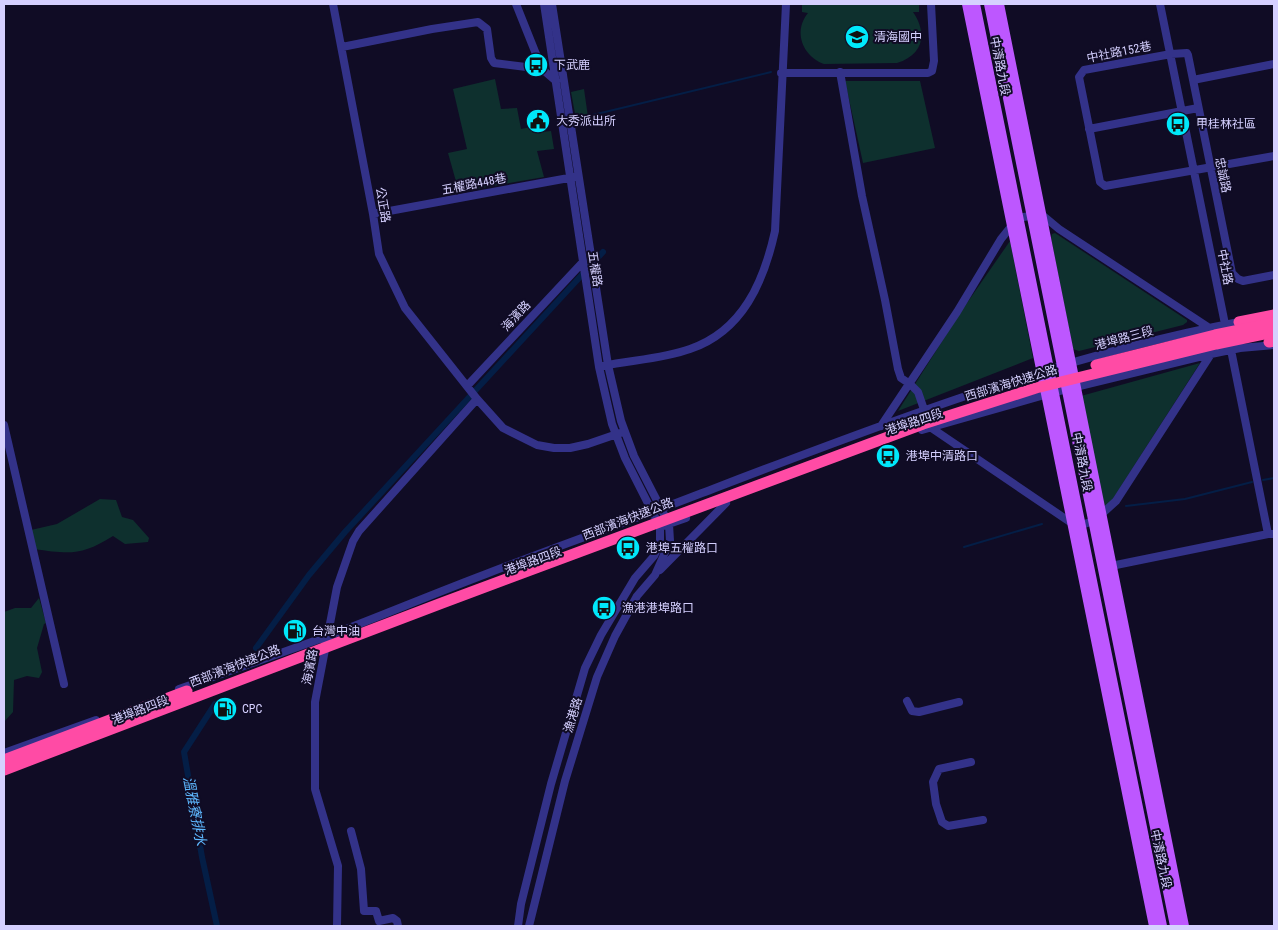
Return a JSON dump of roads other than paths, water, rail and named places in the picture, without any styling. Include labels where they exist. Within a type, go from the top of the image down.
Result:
[{"type":"highway","points":[[1239,322],[1274,315]]},
{"type":"highway","name":"西部濱海快速公路","points":[[4,760],[920,417],[1038,381],[1196,340],[1274,323]]},
{"type":"highway","name":"西部濱海快速公路","points":[[4,771],[340,642],[923,424],[1036,388],[1216,344],[1273,339]]},
{"type":"main road","name":"中清路九段","points":[[967,4],[1015,222],[1162,926]]},
{"type":"main road","name":"中清路九段","points":[[975,4],[1015,222]]},
{"type":"main road","name":"中清路九段","points":[[988,4],[1036,215]]},
{"type":"main road","name":"中清路九段","points":[[999,4],[1036,215],[1098,518],[1175,926]]},
{"type":"main road","name":"中清路九段","points":[[1098,518],[1111,566],[1184,926]]},
{"type":"main road","name":"中清路九段","points":[[1077,524],[1116,743],[1154,926]]},
{"type":"street","name":"公正路","points":[[333,4],[379,254],[405,308],[477,399]]},
{"type":"street","points":[[516,4],[542,69]]},
{"type":"street","name":"五權路","points":[[544,4],[559,80],[608,365],[617,406],[634,456],[669,524]]},
{"type":"street","name":"五權路","points":[[552,4],[559,80]]},
{"type":"street","points":[[598,367],[675,353],[702,344],[722,332],[751,298],[768,260],[775,231],[781,73],[786,4]]},
{"type":"street","points":[[781,73],[928,73],[932,71],[934,60],[931,4]]},
{"type":"street","name":"中社路","points":[[1160,4],[1271,534]]},
{"type":"street","points":[[342,47],[432,28],[478,22],[487,29],[491,58],[494,63],[542,69],[559,80]]},
{"type":"street","name":"忠誠路","points":[[1171,54],[1187,53],[1232,273],[1238,279],[1243,280],[1274,275]]},
{"type":"street","name":"中社路152巷","points":[[1171,54],[1084,70],[1079,77],[1085,110],[1100,182],[1105,186],[1194,170]]},
{"type":"street","points":[[1193,80],[1274,64]]},
{"type":"street","points":[[840,72],[862,196],[898,369],[901,378],[918,392],[930,428],[1077,524],[1098,518],[1116,501],[1211,354]]},
{"type":"street","points":[[1089,130],[1198,108]]},
{"type":"street","points":[[1194,170],[1274,156]]},
{"type":"street","name":"五權路","points":[[575,177],[582,263],[598,367],[608,410],[625,458],[660,527]]},
{"type":"street","name":"五權路448巷","points":[[373,214],[575,177]]},
{"type":"street","points":[[881,426],[957,312],[1001,239],[1015,222],[1036,215],[1211,327]]},
{"type":"street","name":"海濱路","points":[[466,386],[582,263]]},
{"type":"street","name":"港埠路三段","points":[[1226,324],[1274,310]]},
{"type":"street","name":"港埠路三段","points":[[1226,324],[1274,319]]},
{"type":"street","name":"港埠路三段","points":[[1046,371],[1211,327],[1239,322]]},
{"type":"street","points":[[1071,388],[1273,339]]},
{"type":"street","name":"港埠路四段","points":[[4,753],[329,636],[483,574],[652,512],[775,464],[925,410],[1046,371]]},
{"type":"street","name":"港埠路四段","points":[[4,771],[523,576],[726,503],[814,468],[930,428],[1071,388]]},
{"type":"street","points":[[477,399],[503,428],[538,446],[570,448],[625,431]]},
{"type":"street","name":"海濱路","points":[[337,926],[338,866],[315,789],[315,702],[324,652],[329,636],[336,587],[353,541],[359,531],[477,399]]},
{"type":"street","points":[[4,425],[64,684]]},
{"type":"street","points":[[655,575],[726,503]]},
{"type":"street","name":"漁港路","points":[[529,926],[565,781],[597,677],[608,650],[637,596],[655,575],[670,541],[669,524]]},
{"type":"street","name":"漁港路","points":[[518,926],[551,784],[585,668],[601,635],[635,578],[654,556],[660,543],[660,527]]},
{"type":"street","points":[[1111,566],[1271,534]]},
{"type":"street","points":[[907,701],[912,711],[919,712],[959,702]]},
{"type":"street","points":[[971,762],[939,768],[933,782],[936,804],[942,822],[948,826],[983,820]]},
{"type":"street","points":[[350,831],[361,869],[364,911],[376,911],[379,921],[393,918],[397,921],[398,926]]},
{"type":"waterway","points":[[580,118],[771,72]]},
{"type":"waterway","points":[[256,648],[309,575],[345,532],[603,252]]},
{"type":"waterway","points":[[1263,480],[1274,478]]},
{"type":"waterway","points":[[1126,506],[1185,499],[1252,482]]},
{"type":"waterway","points":[[964,547],[1042,524]]},
{"type":"waterway","name":"溫雅寮排水","points":[[215,704],[184,752],[202,857],[217,926]]},
{"type":"place","name":"清海國中","points":[[857,37]]},
{"type":"place","name":"下武鹿","points":[[536,65]]},
{"type":"place","name":"大秀派出所","points":[[538,121]]},
{"type":"place","name":"甲桂林社區","points":[[1178,124]]},
{"type":"place","name":"港埠中清路口","points":[[888,456]]},
{"type":"place","name":"港埠五權路口","points":[[628,548]]},
{"type":"place","name":"漁港港埠路口","points":[[604,608]]},
{"type":"place","name":"台灣中油","points":[[295,631]]},
{"type":"place","name":"CPC","points":[[225,709]]}]
